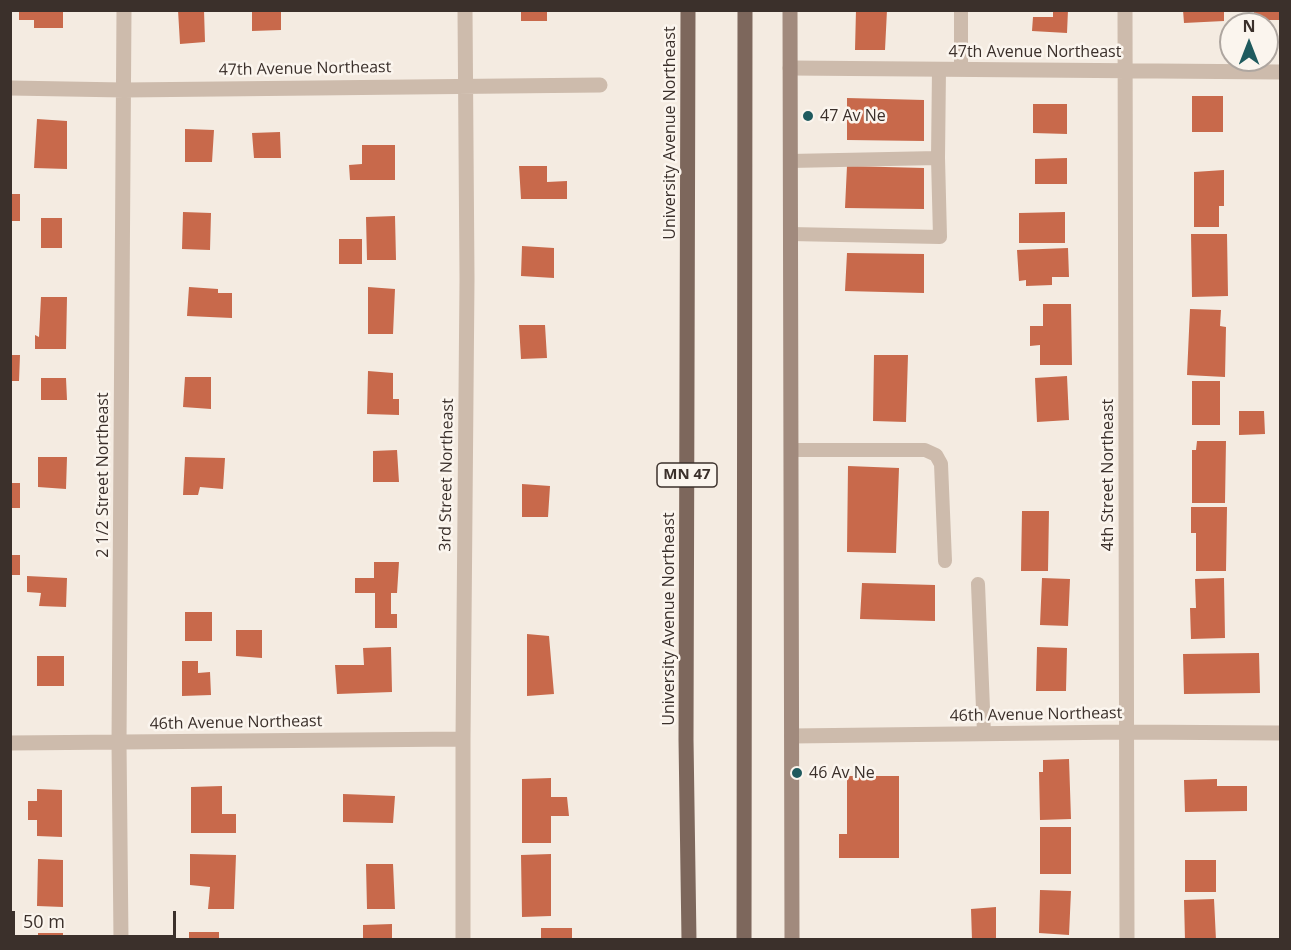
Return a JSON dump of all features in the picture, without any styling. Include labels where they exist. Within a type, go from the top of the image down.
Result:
[{"type":"main road","name":"University Avenue Northeast","points":[[688,10],[689,939]]},
{"type":"main road","points":[[744,939],[746,10]]},
{"type":"street","name":"2 1/2 Street Northeast","points":[[121,939],[118,742],[124,10]]},
{"type":"street","name":"3rd Street Northeast","points":[[463,939],[467,279],[465,10]]},
{"type":"street","points":[[790,10],[792,939]]},
{"type":"street","name":"4th Street Northeast","points":[[1125,10],[1127,939]]},
{"type":"street","name":"47th Avenue Northeast","points":[[790,68],[1281,72]]},
{"type":"street","name":"47th Avenue Northeast","points":[[10,88],[124,90],[600,85]]},
{"type":"street","name":"46th Avenue Northeast","points":[[792,736],[1126,732],[1281,733]]},
{"type":"street","name":"46th Avenue Northeast","points":[[10,743],[463,739]]},
{"type":"lane","points":[[961,10],[961,69]]},
{"type":"lane","points":[[790,234],[940,237],[939,69]]},
{"type":"lane","points":[[790,161],[938,158]]},
{"type":"lane","points":[[791,450],[925,450],[936,455],[941,464],[945,561]]},
{"type":"lane","points":[[978,584],[984,734]]},
{"type":"building","points":[[19,10],[63,10],[63,28],[34,28],[34,20],[19,20]]},
{"type":"building","points":[[178,10],[204,10],[205,42],[180,44]]},
{"type":"building","points":[[252,10],[281,10],[281,30],[252,31]]},
{"type":"building","points":[[521,10],[547,10],[547,21],[521,21]]},
{"type":"building","points":[[856,10],[887,10],[885,50],[855,50]]},
{"type":"building","points":[[1053,10],[1068,10],[1067,33],[1032,31],[1033,17],[1053,17]]},
{"type":"building","points":[[1183,10],[1224,10],[1224,12],[1219,12],[1219,21],[1184,23]]},
{"type":"building","points":[[1254,10],[1280,10],[1280,20],[1279,12],[1254,12]]},
{"type":"building","points":[[1192,96],[1223,96],[1223,132],[1192,132]]},
{"type":"building","points":[[847,98],[924,100],[924,141],[847,140]]},
{"type":"building","points":[[1033,104],[1067,104],[1067,134],[1033,133]]},
{"type":"building","points":[[37,119],[67,121],[67,169],[34,168]]},
{"type":"building","points":[[185,129],[214,130],[212,162],[185,162]]},
{"type":"building","points":[[280,132],[281,158],[254,158],[252,133]]},
{"type":"building","points":[[362,145],[395,145],[395,180],[350,180],[349,165],[362,164]]},
{"type":"building","points":[[1067,158],[1067,184],[1035,184],[1035,159]]},
{"type":"building","points":[[519,166],[547,166],[547,182],[567,181],[567,199],[521,199]]},
{"type":"building","points":[[847,166],[924,168],[924,209],[845,208]]},
{"type":"building","points":[[1224,170],[1224,206],[1219,206],[1219,227],[1194,227],[1194,172]]},
{"type":"building","points":[[10,194],[20,194],[20,221],[10,221]]},
{"type":"building","points":[[183,212],[211,213],[210,250],[182,249]]},
{"type":"building","points":[[1065,212],[1065,243],[1019,243],[1019,213]]},
{"type":"building","points":[[395,216],[396,260],[367,260],[366,217]]},
{"type":"building","points":[[41,218],[62,218],[62,248],[41,248]]},
{"type":"building","points":[[1191,234],[1227,234],[1228,296],[1192,297]]},
{"type":"building","points":[[339,239],[362,239],[362,264],[339,264]]},
{"type":"building","points":[[522,246],[554,248],[554,278],[521,276]]},
{"type":"building","points":[[1068,248],[1069,277],[1052,277],[1052,285],[1026,286],[1026,280],[1019,281],[1017,250]]},
{"type":"building","points":[[847,253],[924,254],[924,293],[845,291]]},
{"type":"building","points":[[189,287],[218,289],[218,293],[232,293],[232,318],[187,316]]},
{"type":"building","points":[[368,287],[395,289],[393,334],[368,334]]},
{"type":"building","points":[[41,297],[67,297],[66,349],[35,349],[35,335],[39,337]]},
{"type":"building","points":[[1043,304],[1071,304],[1072,365],[1040,365],[1040,345],[1030,346],[1030,326],[1043,326]]},
{"type":"building","points":[[1190,309],[1221,310],[1220,326],[1226,327],[1225,377],[1187,375]]},
{"type":"building","points":[[519,325],[545,325],[547,358],[521,359]]},
{"type":"building","points":[[10,355],[20,355],[19,381],[10,381]]},
{"type":"building","points":[[874,355],[908,355],[906,422],[873,421]]},
{"type":"building","points":[[368,371],[393,373],[393,399],[399,399],[399,415],[367,414]]},
{"type":"building","points":[[1067,376],[1069,420],[1037,422],[1035,378]]},
{"type":"building","points":[[185,377],[211,377],[211,409],[183,407]]},
{"type":"building","points":[[41,378],[66,378],[67,400],[41,400]]},
{"type":"building","points":[[1192,381],[1220,381],[1220,425],[1192,425]]},
{"type":"building","points":[[1239,411],[1264,411],[1265,434],[1239,435]]},
{"type":"building","points":[[1197,441],[1226,441],[1225,503],[1192,503],[1192,450],[1196,450]]},
{"type":"building","points":[[397,450],[399,482],[373,482],[373,451]]},
{"type":"building","points":[[38,457],[67,457],[66,489],[38,487]]},
{"type":"building","points":[[185,457],[225,458],[223,489],[200,487],[198,495],[183,495]]},
{"type":"building","points":[[848,466],[899,468],[896,553],[847,552]]},
{"type":"building","points":[[10,483],[20,483],[20,508],[10,508]]},
{"type":"building","points":[[522,484],[550,486],[548,517],[522,517]]},
{"type":"building","points":[[1191,507],[1227,507],[1226,571],[1196,571],[1196,533],[1191,533]]},
{"type":"building","points":[[1022,511],[1049,511],[1048,571],[1021,571]]},
{"type":"building","points":[[10,555],[20,555],[20,575],[10,575]]},
{"type":"building","points":[[374,562],[399,562],[397,593],[391,593],[391,614],[397,614],[397,628],[375,628],[375,593],[355,593],[355,578],[374,578]]},
{"type":"building","points":[[27,576],[67,578],[66,607],[39,606],[41,593],[27,592]]},
{"type":"building","points":[[1042,578],[1070,579],[1068,626],[1040,625]]},
{"type":"building","points":[[1224,578],[1225,638],[1191,639],[1190,608],[1196,608],[1195,579]]},
{"type":"building","points":[[862,583],[935,585],[935,621],[860,619]]},
{"type":"building","points":[[185,612],[212,612],[212,641],[185,641]]},
{"type":"building","points":[[236,630],[262,630],[262,658],[236,656]]},
{"type":"building","points":[[527,634],[549,636],[554,694],[527,696]]},
{"type":"building","points":[[391,647],[392,692],[337,694],[335,665],[364,665],[363,648]]},
{"type":"building","points":[[1037,647],[1067,648],[1066,691],[1036,691]]},
{"type":"building","points":[[1259,653],[1260,693],[1184,694],[1183,654]]},
{"type":"building","points":[[37,656],[64,656],[64,686],[37,686]]},
{"type":"building","points":[[182,661],[198,661],[198,673],[210,672],[211,695],[182,696]]},
{"type":"building","points":[[1069,759],[1071,819],[1040,820],[1039,772],[1043,772],[1043,760]]},
{"type":"building","points":[[847,776],[899,776],[899,858],[839,858],[839,834],[847,834]]},
{"type":"building","points":[[551,778],[551,797],[567,797],[569,816],[551,816],[551,843],[522,843],[522,779]]},
{"type":"building","points":[[1217,779],[1217,786],[1247,786],[1247,811],[1185,812],[1184,780]]},
{"type":"building","points":[[222,786],[222,814],[236,814],[236,833],[191,833],[191,787]]},
{"type":"building","points":[[37,789],[62,790],[62,837],[37,836],[37,820],[28,820],[28,801],[37,801]]},
{"type":"building","points":[[343,794],[395,796],[393,823],[343,822]]},
{"type":"building","points":[[1040,827],[1071,827],[1071,874],[1040,874]]},
{"type":"building","points":[[190,854],[236,855],[234,909],[208,909],[210,887],[190,885]]},
{"type":"building","points":[[551,854],[551,916],[522,917],[521,855]]},
{"type":"building","points":[[38,859],[63,860],[63,907],[37,906]]},
{"type":"building","points":[[1185,860],[1216,860],[1216,892],[1185,892]]},
{"type":"building","points":[[366,864],[393,864],[395,909],[367,909]]},
{"type":"building","points":[[1040,890],[1071,891],[1069,935],[1039,933]]},
{"type":"building","points":[[1214,899],[1216,940],[1185,940],[1184,900]]},
{"type":"building","points":[[996,907],[996,940],[972,940],[971,909]]},
{"type":"building","points":[[392,924],[392,940],[363,940],[363,925]]},
{"type":"building","points":[[541,928],[572,928],[572,940],[541,940]]},
{"type":"building","points":[[189,932],[219,932],[219,940],[189,940]]},
{"type":"building","points":[[38,933],[63,933],[63,940],[38,940]]},
{"type":"place","name":"47 Av Ne","points":[[808,116]]},
{"type":"place","name":"46 Av Ne","points":[[797,773]]}]
